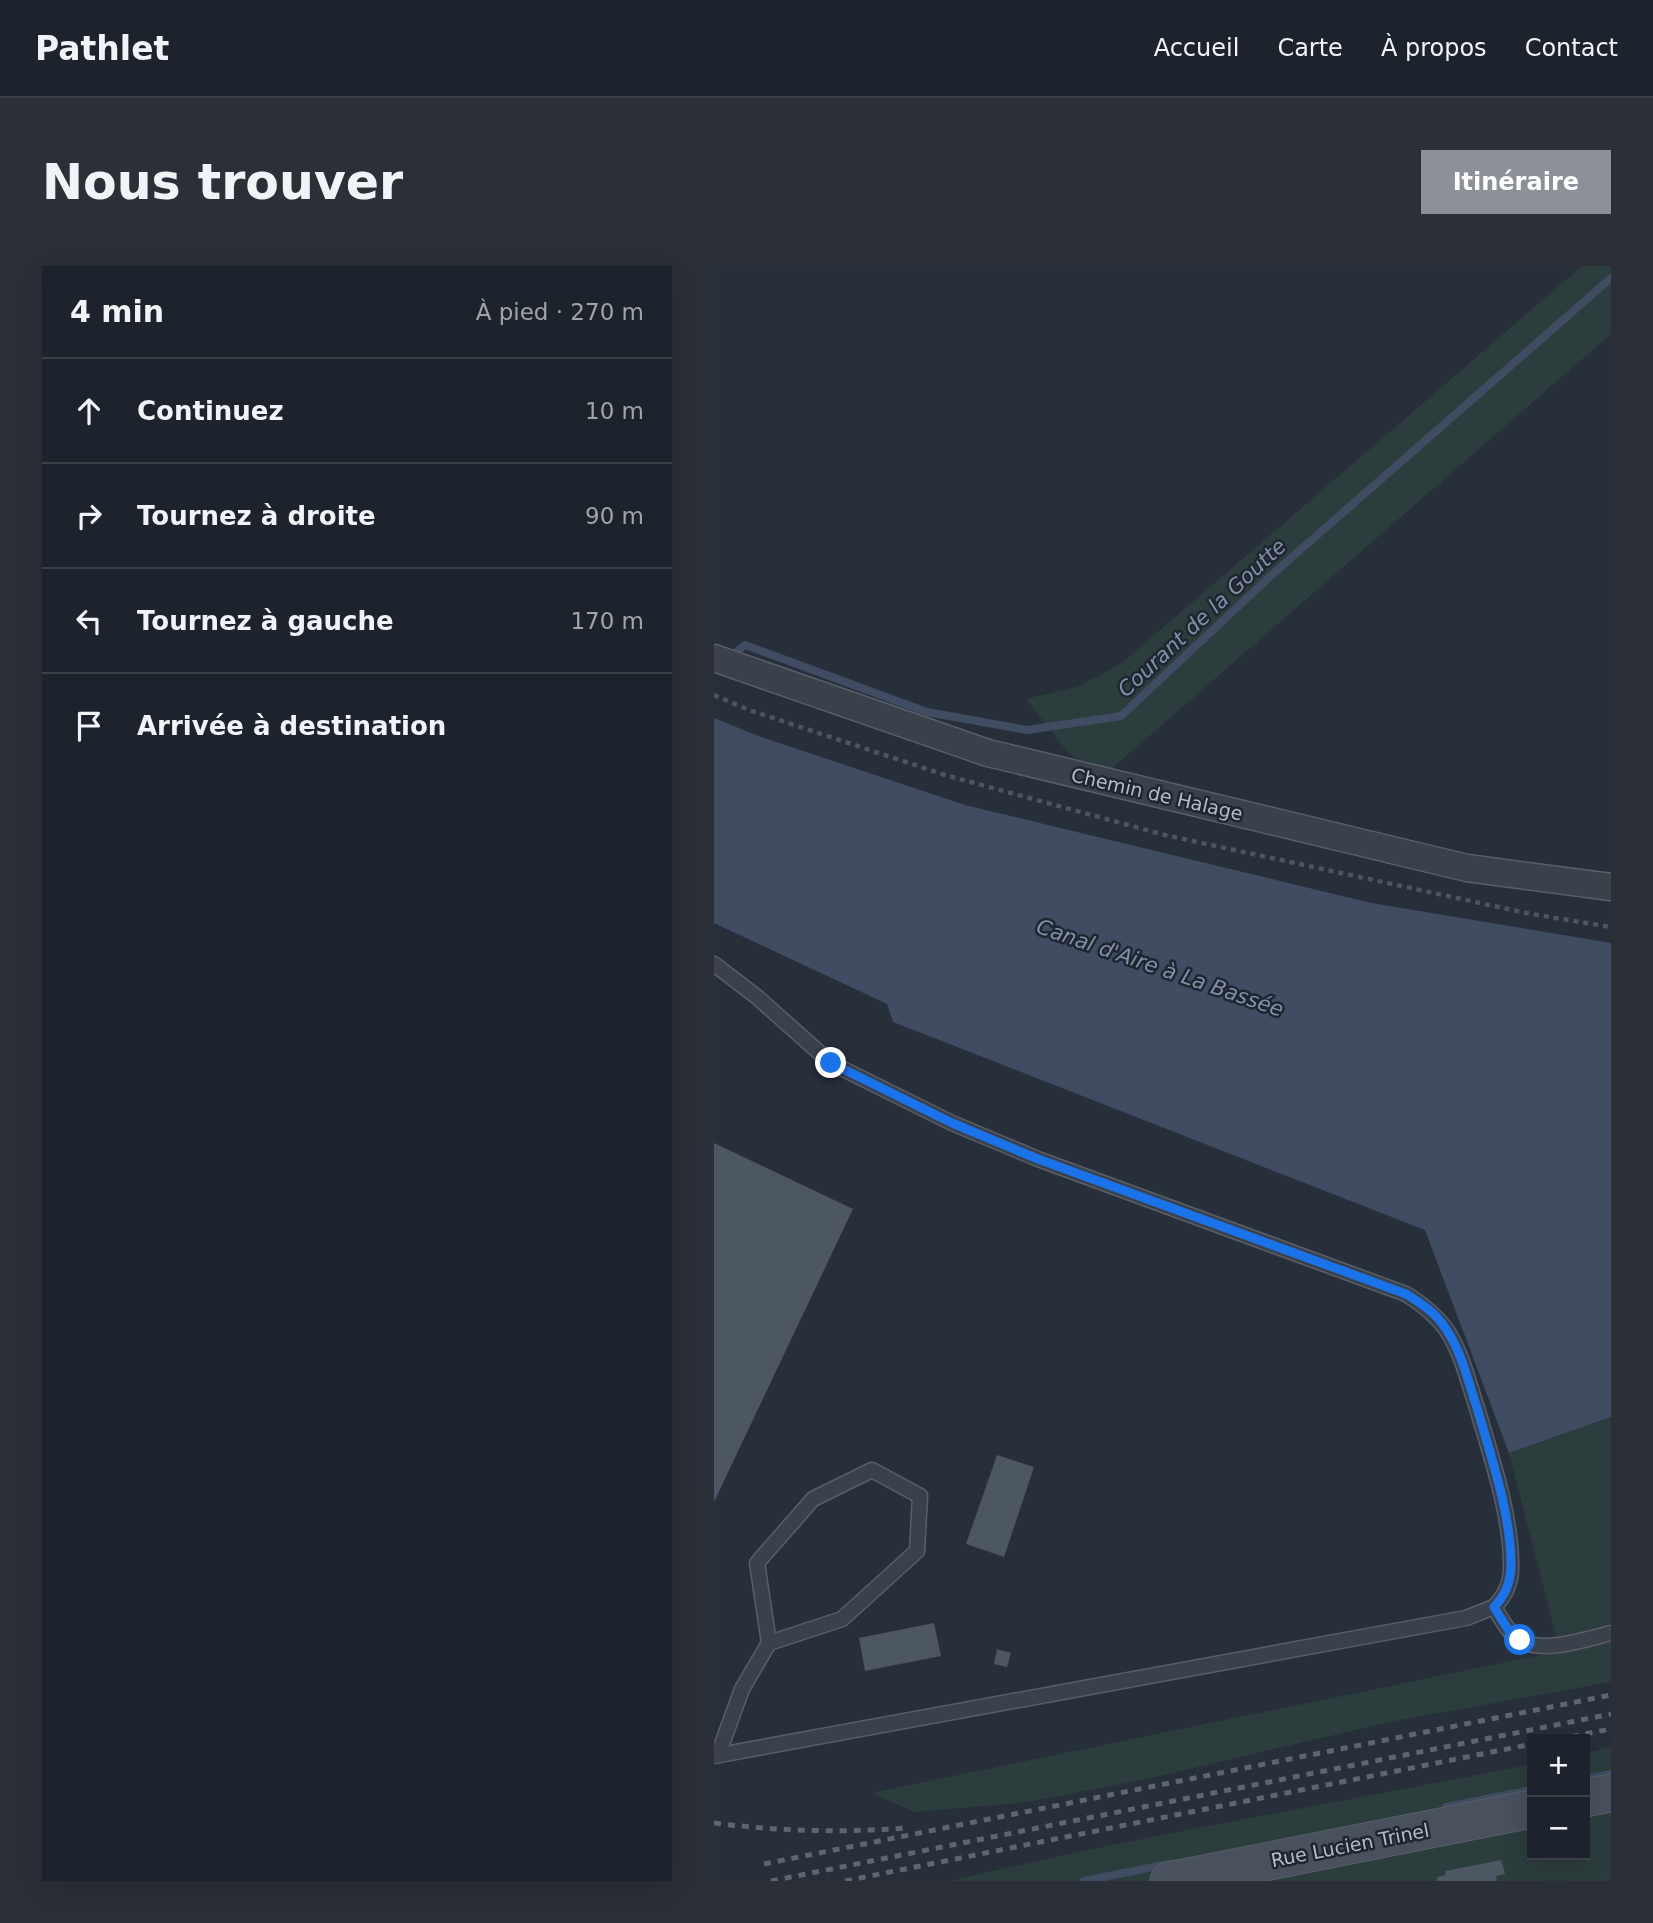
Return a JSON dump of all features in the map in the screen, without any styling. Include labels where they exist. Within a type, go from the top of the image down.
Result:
[{"type":"street","name":"Chemin de Halage","points":[[714,658],[988,754],[1467,868],[1611,887]]},
{"type":"street","points":[[1590,1797],[1611,1793]]},
{"type":"street","name":"Rue Lucien Trinel","points":[[1169,1881],[1527,1810]]},
{"type":"lane","points":[[714,964],[757,997],[831,1063],[952,1123],[1038,1159],[1406,1294],[1428,1307],[1446,1328],[1460,1354],[1496,1470],[1511,1565],[1509,1584],[1503,1599],[1494,1607],[1466,1618],[716,1755]]},
{"type":"lane","points":[[716,1755],[742,1689],[768,1643],[757,1563],[813,1499],[872,1470],[920,1496],[917,1551],[842,1619],[768,1643]]},
{"type":"lane","points":[[1494,1607],[1507,1628],[1520,1640],[1538,1645],[1555,1646],[1611,1633]]},
{"type":"path","points":[[714,695],[749,710],[946,775],[1165,835],[1531,914],[1611,928]]},
{"type":"shaded area","points":[[1582,266],[1611,266],[1611,334],[1109,771],[1070,755],[1026,699],[1080,686],[1123,662]]},
{"type":"shaded area","points":[[1611,1417],[1611,1682],[1389,1722],[1151,1778],[1028,1802],[915,1812],[871,1793],[1560,1651],[1509,1453]]},
{"type":"shaded area","points":[[1611,1747],[1611,1881],[950,1881],[1167,1834],[1527,1765],[1527,1860],[1590,1860],[1590,1752]]},
{"type":"water","name":"Canal d'Aire à La Bassée","points":[[714,718],[761,737],[965,805],[1371,903],[1611,943],[1611,1417],[1509,1453],[1425,1230],[893,1022],[887,1004],[714,923]]},
{"type":"building","points":[[714,1143],[853,1209],[714,1502]]},
{"type":"building","points":[[997,1455],[1034,1467],[1004,1557],[966,1544]]},
{"type":"building","points":[[934,1623],[941,1656],[865,1671],[859,1638]]},
{"type":"building","points":[[997,1649],[1011,1653],[1007,1667],[994,1664]]},
{"type":"building","points":[[1501,1860],[1505,1874],[1496,1876],[1497,1881],[1437,1881],[1437,1877],[1446,1875],[1445,1871]]},
{"type":"waterway","name":"Courant de la Goutte","points":[[734,654],[745,645],[927,712],[1027,730],[1121,716],[1275,572],[1611,278]]},
{"type":"waterway","points":[[1590,1778],[1611,1774]]},
{"type":"waterway","points":[[1446,1807],[1527,1791]]},
{"type":"waterway","points":[[1084,1881],[1169,1864]]},
{"type":"railway","points":[[764,1864],[1611,1695]]},
{"type":"railway","points":[[771,1881],[1611,1714]]},
{"type":"railway","points":[[1584,1734],[1611,1729]]},
{"type":"railway","points":[[845,1881],[1527,1745]]},
{"type":"railway","points":[[714,1823],[810,1830],[905,1828]]},
{"type":"route","points":[[831,1063],[952,1123],[1038,1159],[1406,1294],[1428,1307],[1446,1328],[1460,1354],[1496,1470],[1511,1565],[1509,1584],[1503,1599],[1494,1607],[1507,1628],[1520,1640]]}]
